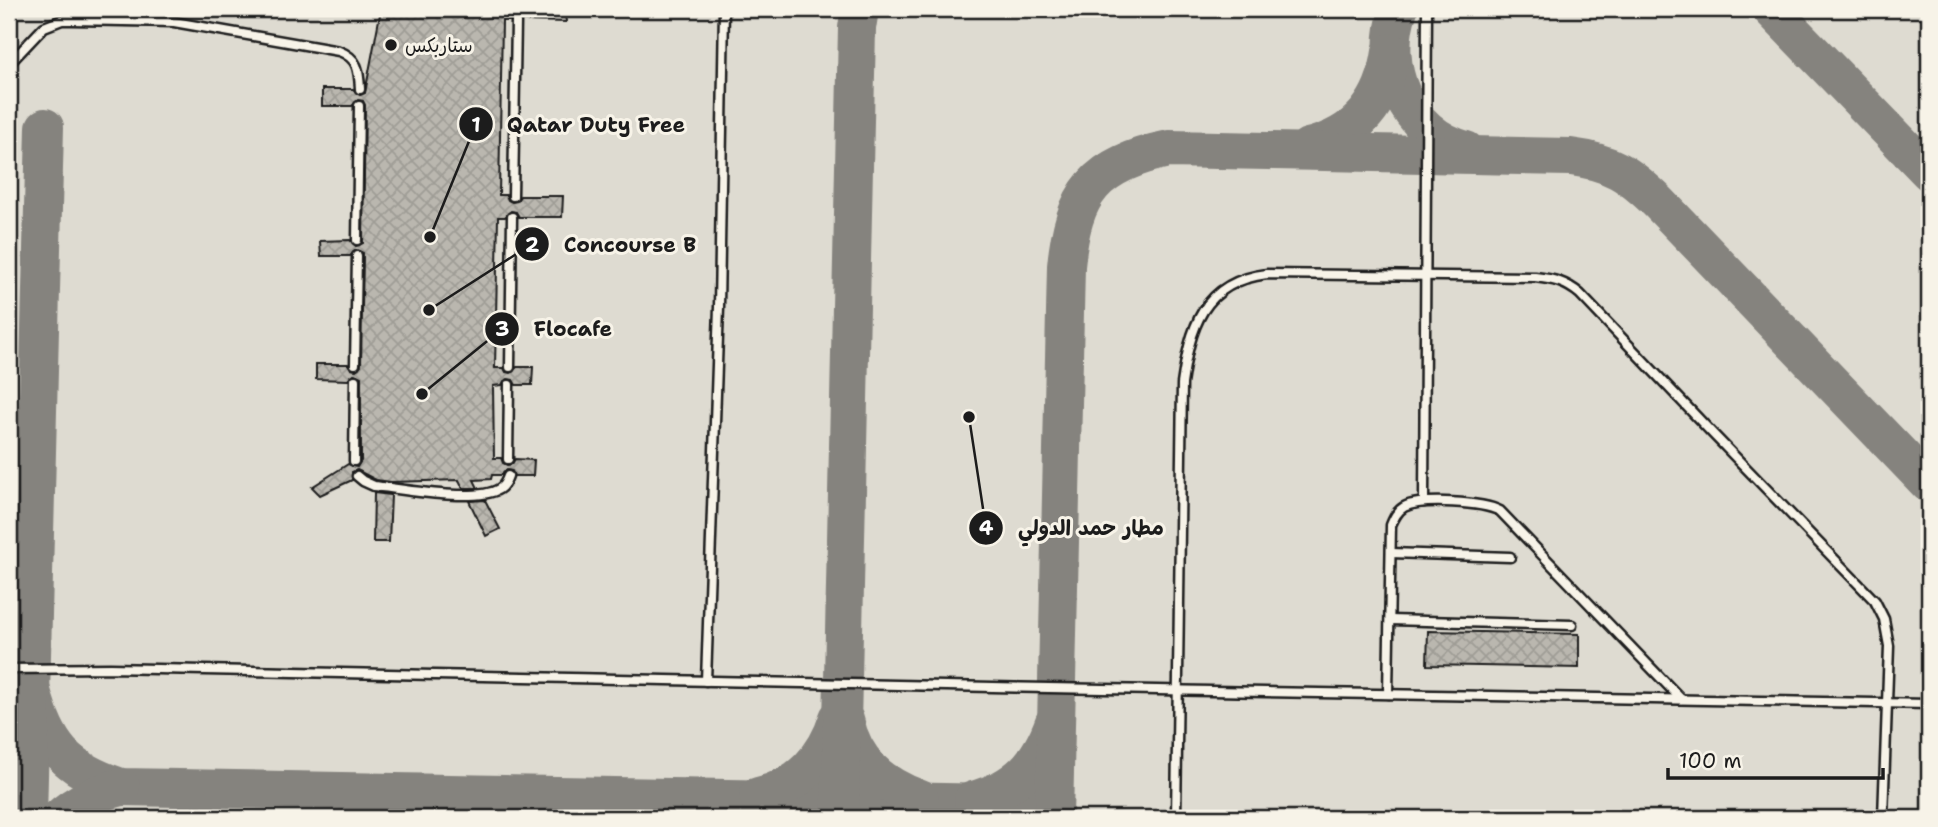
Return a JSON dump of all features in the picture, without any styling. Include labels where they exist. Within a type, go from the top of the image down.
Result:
[{"type":"lane","points":[[706,681],[719,307],[724,9]]},
{"type":"lane","points":[[1424,502],[1427,9]]},
{"type":"lane","points":[[9,64],[36,33],[62,20],[174,22],[348,54],[356,62],[360,89]]},
{"type":"lane","points":[[513,195],[516,21]]},
{"type":"lane","points":[[357,240],[359,106]]},
{"type":"lane","points":[[510,368],[512,217]]},
{"type":"lane","points":[[355,364],[357,256]]},
{"type":"lane","points":[[1176,818],[1182,384],[1191,333],[1212,298],[1235,282],[1267,274],[1552,279],[1572,288],[1589,302],[1875,601],[1884,619],[1889,646],[1883,818]]},
{"type":"lane","points":[[354,461],[355,380]]},
{"type":"lane","points":[[508,459],[509,385]]},
{"type":"lane","points":[[357,476],[374,486],[466,495],[492,492],[505,483],[508,476]]},
{"type":"lane","points":[[1388,694],[1391,525],[1398,512],[1409,505],[1424,502],[1484,505],[1500,511],[1681,699]]},
{"type":"lane","points":[[1391,553],[1510,557]]},
{"type":"lane","points":[[1390,620],[1572,625]]},
{"type":"lane","points":[[9,669],[110,668],[843,685],[1929,704]]},
{"type":"shaded area","points":[[15,9],[1929,9],[1929,818],[9,818],[9,15]]},
{"type":"building","points":[[381,9],[565,9],[566,22],[523,21],[520,16],[515,15],[509,21],[502,21],[499,195],[506,195],[512,202],[517,201],[520,196],[563,196],[562,217],[519,217],[516,212],[511,211],[505,217],[498,217],[495,368],[504,368],[511,373],[517,367],[533,367],[532,385],[516,385],[513,380],[508,379],[502,385],[493,386],[494,458],[501,458],[507,465],[512,464],[515,459],[534,460],[533,476],[514,476],[512,471],[507,470],[501,475],[492,475],[491,479],[474,480],[478,488],[463,488],[459,480],[391,482],[376,480],[357,470],[352,472],[352,480],[320,495],[312,487],[348,464],[357,467],[361,461],[361,377],[354,374],[348,380],[316,379],[316,364],[348,364],[351,369],[356,370],[361,365],[363,253],[356,250],[350,256],[321,256],[320,241],[350,240],[356,246],[363,243],[365,105],[358,100],[352,106],[322,106],[322,89],[353,89],[360,95],[365,93]]},
{"type":"building","points":[[374,493],[391,495],[389,542],[373,542]]},
{"type":"building","points":[[485,500],[500,529],[486,536],[469,501]]},
{"type":"building","points":[[1428,631],[1579,634],[1579,668],[1427,665]]},
{"type":"taxiway","points":[[840,818],[857,28],[860,9]]},
{"type":"taxiway","points":[[1399,9],[1392,53],[1402,94],[1427,129],[1466,150]]},
{"type":"taxiway","points":[[1771,9],[1929,172]]},
{"type":"taxiway","points":[[1308,147],[1341,134],[1366,114],[1382,86],[1391,52]]},
{"type":"taxiway","points":[[28,818],[45,127]]},
{"type":"taxiway","points":[[1054,818],[1066,266],[1069,241],[1082,201],[1092,186],[1106,173],[1123,163],[1169,149],[1571,157],[1609,166],[1629,177],[1658,202],[1929,484]]},
{"type":"taxiway","points":[[32,691],[44,727],[61,753],[86,772],[121,787],[1054,804]]},
{"type":"taxiway","points":[[758,796],[786,786],[809,768],[826,745],[838,718]]},
{"type":"taxiway","points":[[845,720],[855,748],[871,770],[893,787],[920,799]]},
{"type":"taxiway","points":[[973,800],[1002,789],[1024,772],[1041,750],[1054,722]]},
{"type":"taxiway","points":[[59,818],[88,798],[121,787]]},
{"type":"place","name":"ستاربكس","points":[[391,45]]},
{"type":"place","name":"Qatar Duty Free","points":[[430,237]]},
{"type":"place","name":"Concourse B","points":[[429,310]]},
{"type":"place","name":"Flocafe","points":[[422,394]]},
{"type":"place","name":"مطار حمد الدولي","points":[[969,417]]}]
